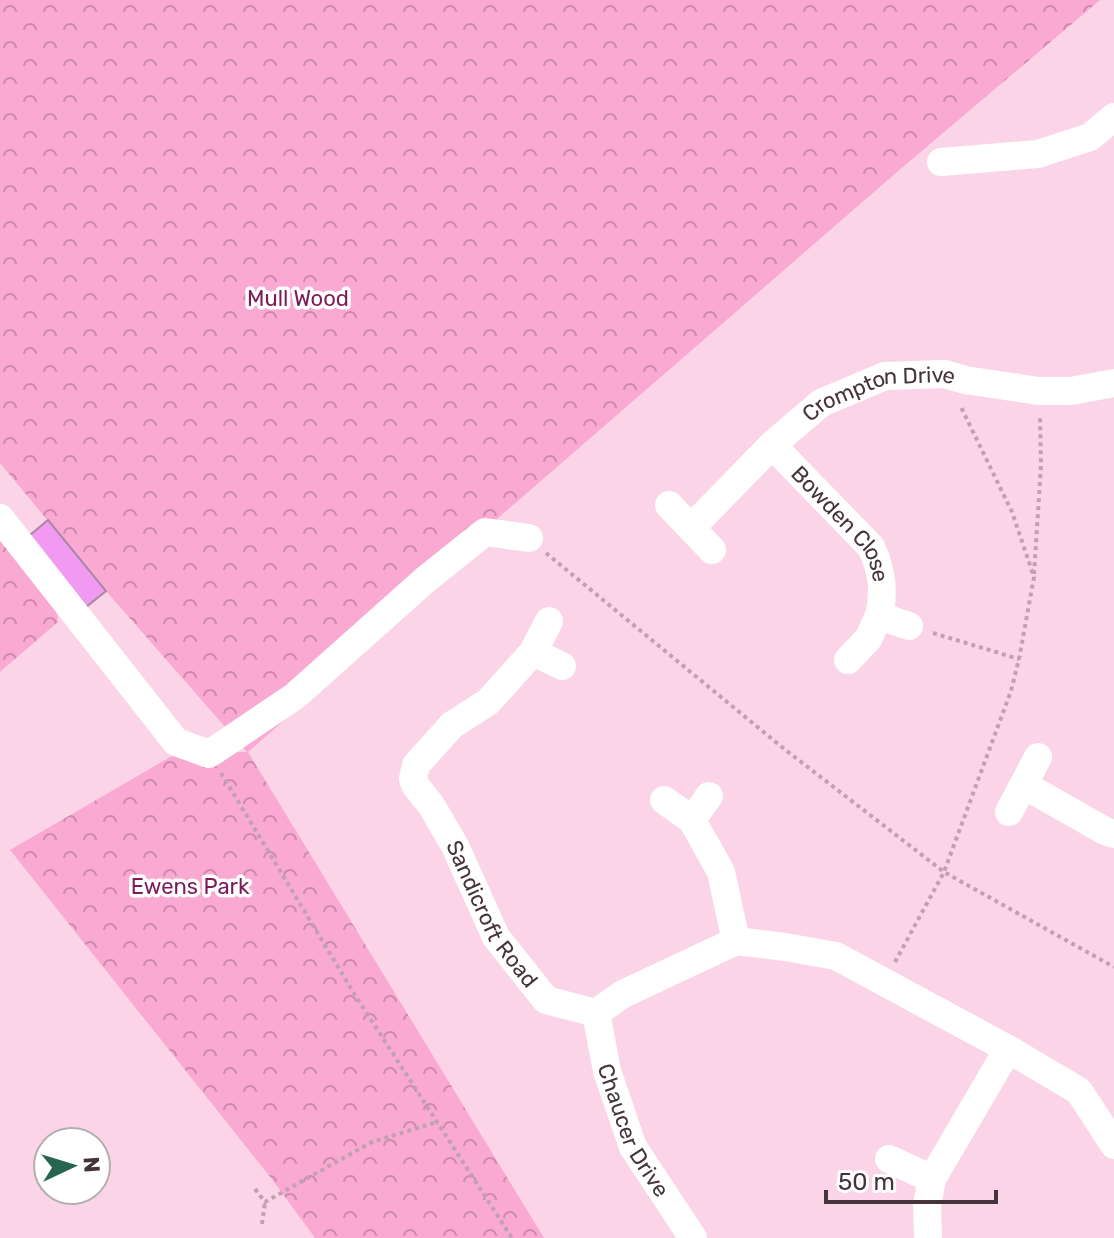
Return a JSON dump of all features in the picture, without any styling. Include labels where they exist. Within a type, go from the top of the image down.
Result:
[{"type":"street","points":[[941,162],[1038,154],[1090,137],[1114,117]]},
{"type":"street","name":"Crompton Drive","points":[[691,528],[772,445],[821,403],[885,376],[945,374],[1039,391],[1071,391],[1114,383]]},
{"type":"street","name":"Bowden Close","points":[[772,445],[871,547],[878,561],[882,587],[879,616],[868,639],[848,660]]},
{"type":"street","points":[[669,505],[712,550]]},
{"type":"street","points":[[0,518],[176,742],[209,754],[295,696],[425,580],[485,532],[529,538]]},
{"type":"street","name":"Bowden Close","points":[[879,616],[909,626]]},
{"type":"street","name":"Sandicroft Road","points":[[549,621],[533,652],[488,702],[452,725],[416,765],[413,779],[455,846],[496,937],[546,1000],[596,1013]]},
{"type":"street","points":[[533,652],[562,666]]},
{"type":"street","points":[[1009,812],[1038,757]]},
{"type":"street","points":[[1024,785],[1114,834]]},
{"type":"street","points":[[692,820],[709,796]]},
{"type":"street","points":[[664,800],[692,820],[721,872],[736,941]]},
{"type":"street","points":[[596,1013],[623,994],[736,941],[836,956],[1079,1091],[1114,1145]]},
{"type":"street","name":"Chaucer Drive","points":[[596,1013],[607,1071],[633,1147],[693,1238]]},
{"type":"street","points":[[928,1238],[927,1205],[932,1179],[1008,1049]]},
{"type":"street","points":[[889,1159],[932,1179]]},
{"type":"path","points":[[945,374],[1012,512],[1034,577]]},
{"type":"path","points":[[884,981],[944,872],[1011,691],[1034,577],[1041,466],[1039,391]]},
{"type":"path","points":[[529,538],[783,748],[944,872],[1114,967]]},
{"type":"path","points":[[909,626],[1019,659]]},
{"type":"path","points":[[209,754],[355,995],[512,1238]]},
{"type":"path","points":[[265,1202],[372,1142],[437,1122]]},
{"type":"path","points":[[255,1189],[265,1202],[262,1224]]},
{"type":"green space","name":"Mull Wood","points":[[0,0],[1100,0],[497,519],[488,542],[248,752],[544,1238],[315,1238],[271,1178],[10,850],[177,753],[247,752],[106,591],[0,463]]},
{"type":"green space","points":[[0,531],[57,607],[58,622],[0,672]]},
{"type":"building","points":[[48,520],[106,591],[86,607],[29,536]]},
{"type":"park label","name":"Ewens Park","points":[[190,886]]}]
